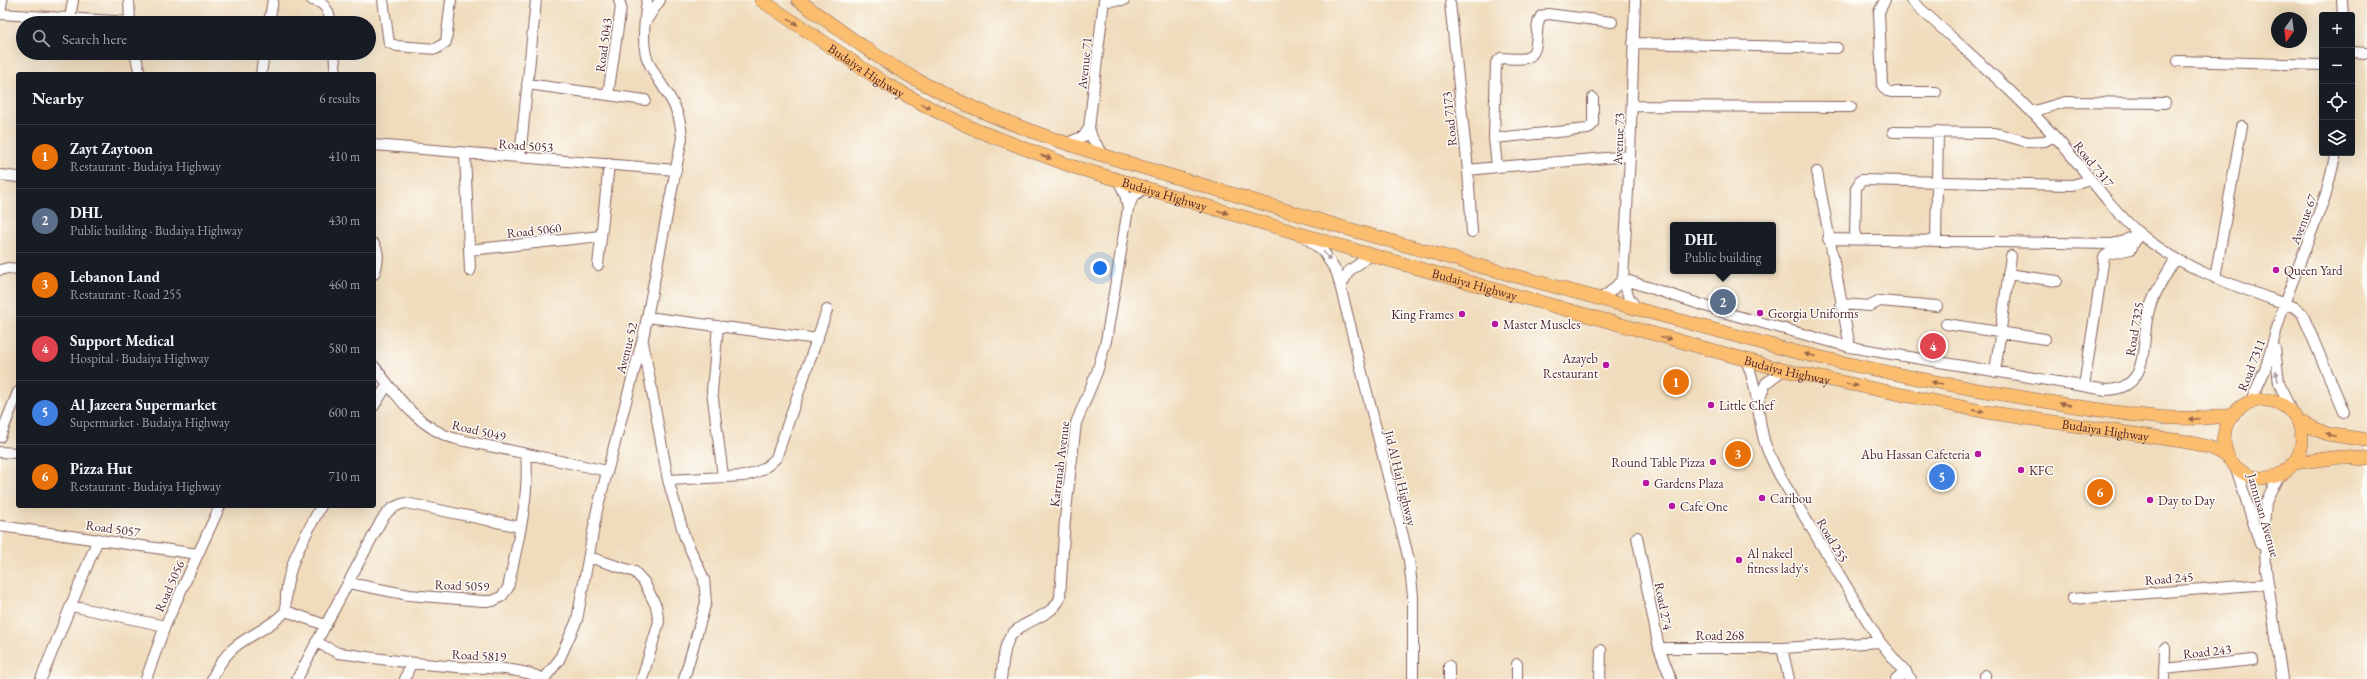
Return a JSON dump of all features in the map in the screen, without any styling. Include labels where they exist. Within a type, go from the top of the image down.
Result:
[{"type":"main road","name":"Budaiya Highway","points":[[760,0],[879,80],[930,108],[1024,149],[1118,180],[1370,255],[1783,370],[1986,412],[2188,442],[2212,448],[2233,463]]},
{"type":"main road","name":"Budaiya Highway","points":[[798,0],[866,49],[920,82],[987,113],[1103,154],[1356,231],[1792,351],[1937,383],[2164,418],[2198,419],[2233,415]]},
{"type":"main road","points":[[2294,416],[2302,442],[2294,463],[2279,475],[2265,478],[2251,476],[2233,463],[2224,443],[2226,428],[2233,415],[2250,403],[2271,401],[2294,416],[2327,434],[2367,440]]},
{"type":"main road","points":[[2294,463],[2340,457],[2367,459]]},
{"type":"street","points":[[2,0],[0,14],[35,16]]},
{"type":"street","points":[[70,16],[72,0]]},
{"type":"street","points":[[129,0],[130,16]]},
{"type":"street","points":[[270,16],[273,0]]},
{"type":"street","points":[[312,0],[324,5],[328,11],[329,16]]},
{"type":"street","points":[[383,0],[390,43],[397,46],[436,50],[446,42],[451,0]]},
{"type":"street","points":[[520,157],[536,0]]},
{"type":"street","name":"Road 5043","points":[[608,95],[621,7],[619,0]]},
{"type":"street","name":"Avenue 52","points":[[544,679],[559,660],[577,620],[588,557],[607,472],[643,338],[682,138],[682,123],[677,109],[648,61],[644,41],[647,0]]},
{"type":"street","name":"Avenue 52","points":[[646,21],[660,0]]},
{"type":"street","points":[[1104,1],[1124,0]]},
{"type":"street","name":"Avenue 73","points":[[1635,0],[1630,156],[1623,279],[1629,298],[1637,309]]},
{"type":"street","points":[[1885,0],[1879,12],[1882,85],[1887,91],[1891,92],[1936,92]]},
{"type":"street","name":"Road 7317","points":[[1911,0],[2032,112],[2112,205],[2139,233],[2176,258],[2216,278],[2284,304]]},
{"type":"street","points":[[2342,0],[2343,12]]},
{"type":"street","name":"Avenue 71","points":[[1089,128],[1104,1]]},
{"type":"street","name":"Road 7173","points":[[1450,3],[1468,170],[1472,232]]},
{"type":"street","points":[[1497,167],[1494,138],[1496,63],[1501,58],[1527,58],[1531,56],[1536,42],[1538,21],[1541,16],[1548,14],[1612,22]]},
{"type":"street","points":[[1633,44],[1837,48]]},
{"type":"street","points":[[2355,52],[2367,53]]},
{"type":"street","points":[[137,60],[140,72]]},
{"type":"street","points":[[261,72],[263,60]]},
{"type":"street","points":[[335,60],[336,72]]},
{"type":"street","points":[[2178,61],[2319,65]]},
{"type":"street","points":[[528,84],[645,100]]},
{"type":"street","points":[[1494,138],[1588,129],[1593,124],[1594,98]]},
{"type":"street","points":[[2032,112],[2064,102],[2165,103]]},
{"type":"street","points":[[1632,106],[1851,107]]},
{"type":"street","points":[[2216,278],[2242,126]]},
{"type":"street","points":[[1067,142],[1084,136],[1089,128]]},
{"type":"street","points":[[1089,128],[1092,138],[1103,154]]},
{"type":"street","points":[[1936,241],[1938,131]]},
{"type":"street","points":[[1893,132],[1938,131],[1995,133],[2028,142],[2045,141],[2054,136]]},
{"type":"street","name":"Road 5053","points":[[376,145],[465,154],[676,170]]},
{"type":"street","points":[[465,154],[470,270]]},
{"type":"street","points":[[1468,170],[1630,156]]},
{"type":"street","name":"Avenue 67","points":[[2274,338],[2284,304],[2326,194],[2335,156]]},
{"type":"street","points":[[598,265],[609,164]]},
{"type":"street","points":[[1817,172],[1828,239],[1850,347]]},
{"type":"street","points":[[0,175],[16,178]]},
{"type":"street","points":[[1855,239],[1856,188],[1858,181],[1865,179],[2072,185],[2091,180]]},
{"type":"street","name":"Karranah Avenue","points":[[1118,180],[1125,194],[1128,209]]},
{"type":"street","name":"Karranah Avenue","points":[[1001,679],[1010,637],[1019,629],[1055,607],[1060,597],[1065,519],[1076,423],[1097,372],[1106,341],[1128,209],[1133,196],[1144,188]]},
{"type":"street","points":[[1600,298],[1610,292],[1623,279],[1730,314],[1850,347],[2084,386],[2104,257],[2108,254],[2131,249],[2139,233]]},
{"type":"street","points":[[1828,239],[2111,244],[2124,241],[2139,233]]},
{"type":"street","name":"Jid Al Haj Highway","points":[[1302,235],[1323,251],[1331,262],[1341,286],[1411,572],[1413,596],[1413,679]]},
{"type":"street","name":"Road 5060","points":[[469,250],[601,236]]},
{"type":"street","points":[[376,247],[378,261],[376,268]]},
{"type":"street","points":[[1341,286],[1349,270],[1370,255]]},
{"type":"street","points":[[1995,372],[2011,256]]},
{"type":"street","name":"Road 7325","points":[[2084,386],[2106,390],[2117,390],[2128,384],[2136,376],[2146,346],[2147,321],[2151,302],[2176,258]]},
{"type":"street","points":[[0,270],[8,268],[16,269]]},
{"type":"street","points":[[2008,274],[2057,281]]},
{"type":"street","points":[[1841,304],[1870,306],[1880,301],[1937,306]]},
{"type":"street","points":[[2284,304],[2298,310],[2305,316],[2344,412]]},
{"type":"street","points":[[668,480],[756,473],[768,467],[776,458],[827,310]]},
{"type":"street","points":[[647,317],[818,339]]},
{"type":"street","points":[[1946,324],[2045,340]]},
{"type":"street","points":[[718,326],[712,391],[723,476]]},
{"type":"street","points":[[643,338],[668,480],[685,538],[699,567],[707,590],[706,602],[684,679]]},
{"type":"street","name":"Road 7311","points":[[2250,403],[2265,370],[2274,338]]},
{"type":"street","name":"Road 7311","points":[[2274,338],[2276,369],[2279,383],[2294,416]]},
{"type":"street","name":"Road 255","points":[[1746,360],[1752,373],[1763,437],[1770,458],[1880,642],[1908,675]]},
{"type":"street","name":"Road 5049","points":[[376,369],[418,419],[436,432],[456,439],[607,472]]},
{"type":"street","points":[[1758,402],[1766,383],[1783,370]]},
{"type":"street","points":[[376,403],[388,384]]},
{"type":"street","points":[[0,437],[16,397]]},
{"type":"street","points":[[0,452],[16,453]]},
{"type":"street","name":"Road 5059","points":[[349,583],[409,595],[493,601],[502,596],[508,588],[520,527],[527,483],[526,454]]},
{"type":"street","name":"Jannusan Avenue","points":[[2233,463],[2254,519],[2266,569]]},
{"type":"street","name":"Jannusan Avenue","points":[[2279,475],[2264,510],[2266,569],[2282,679]]},
{"type":"street","points":[[297,679],[387,512],[395,505],[406,503],[520,527]]},
{"type":"street","name":"Road 5056","points":[[146,679],[165,626],[219,508]]},
{"type":"street","points":[[212,679],[230,650],[244,639],[266,627],[286,610],[290,567],[320,508]]},
{"type":"street","name":"Road 5057","points":[[0,526],[198,554]]},
{"type":"street","name":"Road 274","points":[[1637,537],[1659,648],[1671,679]]},
{"type":"street","points":[[41,679],[98,539]]},
{"type":"street","points":[[588,557],[636,572],[644,582],[656,606],[659,622],[642,679]]},
{"type":"street","name":"Road 245","points":[[2072,599],[2268,584]]},
{"type":"street","points":[[72,606],[165,626]]},
{"type":"street","points":[[286,610],[326,625]]},
{"type":"street","name":"Road 5819","points":[[316,642],[338,653],[411,663],[507,669],[533,674],[544,679]]},
{"type":"street","name":"Road 268","points":[[1659,648],[1782,648],[1880,642]]},
{"type":"street","points":[[1782,648],[1789,679]]},
{"type":"street","name":"Road 243","points":[[2165,648],[2164,674],[2253,660]]},
{"type":"street","points":[[1600,679],[1601,650]]},
{"type":"street","points":[[406,679],[411,663]]},
{"type":"street","points":[[1517,664],[1518,679]]},
{"type":"street","points":[[1449,666],[1449,679]]},
{"type":"street","points":[[1896,679],[1908,675]]},
{"type":"place","name":"Queen Yard","points":[[2276,270]]},
{"type":"place","name":"DHL","points":[[1723,302]]},
{"type":"place","name":"Georgia Uniforms","points":[[1760,313]]},
{"type":"place","name":"King Frames","points":[[1462,314]]},
{"type":"place","name":"Master Muscles","points":[[1495,324]]},
{"type":"place","name":"Support Medical","points":[[1933,346]]},
{"type":"place","name":"Azayeb Restaurant","points":[[1606,365]]},
{"type":"place","name":"Zayt Zaytoon","points":[[1676,382]]},
{"type":"place","name":"Little Chef","points":[[1711,405]]},
{"type":"place","name":"Lebanon Land","points":[[1738,454]]},
{"type":"place","name":"Abu Hassan Cafeteria","points":[[1978,454]]},
{"type":"place","name":"Round Table Pizza","points":[[1713,462]]},
{"type":"place","name":"KFC","points":[[2021,470]]},
{"type":"place","name":"Al Jazeera Supermarket","points":[[1942,477]]},
{"type":"place","name":"Gardens Plaza","points":[[1646,483]]},
{"type":"place","name":"Pizza Hut","points":[[2100,492]]},
{"type":"place","name":"Caribou","points":[[1762,498]]},
{"type":"place","name":"Day to Day","points":[[2150,500]]},
{"type":"place","name":"Cafe One","points":[[1672,506]]},
{"type":"place","name":"Al nakeel fitness lady's","points":[[1739,560]]}]
